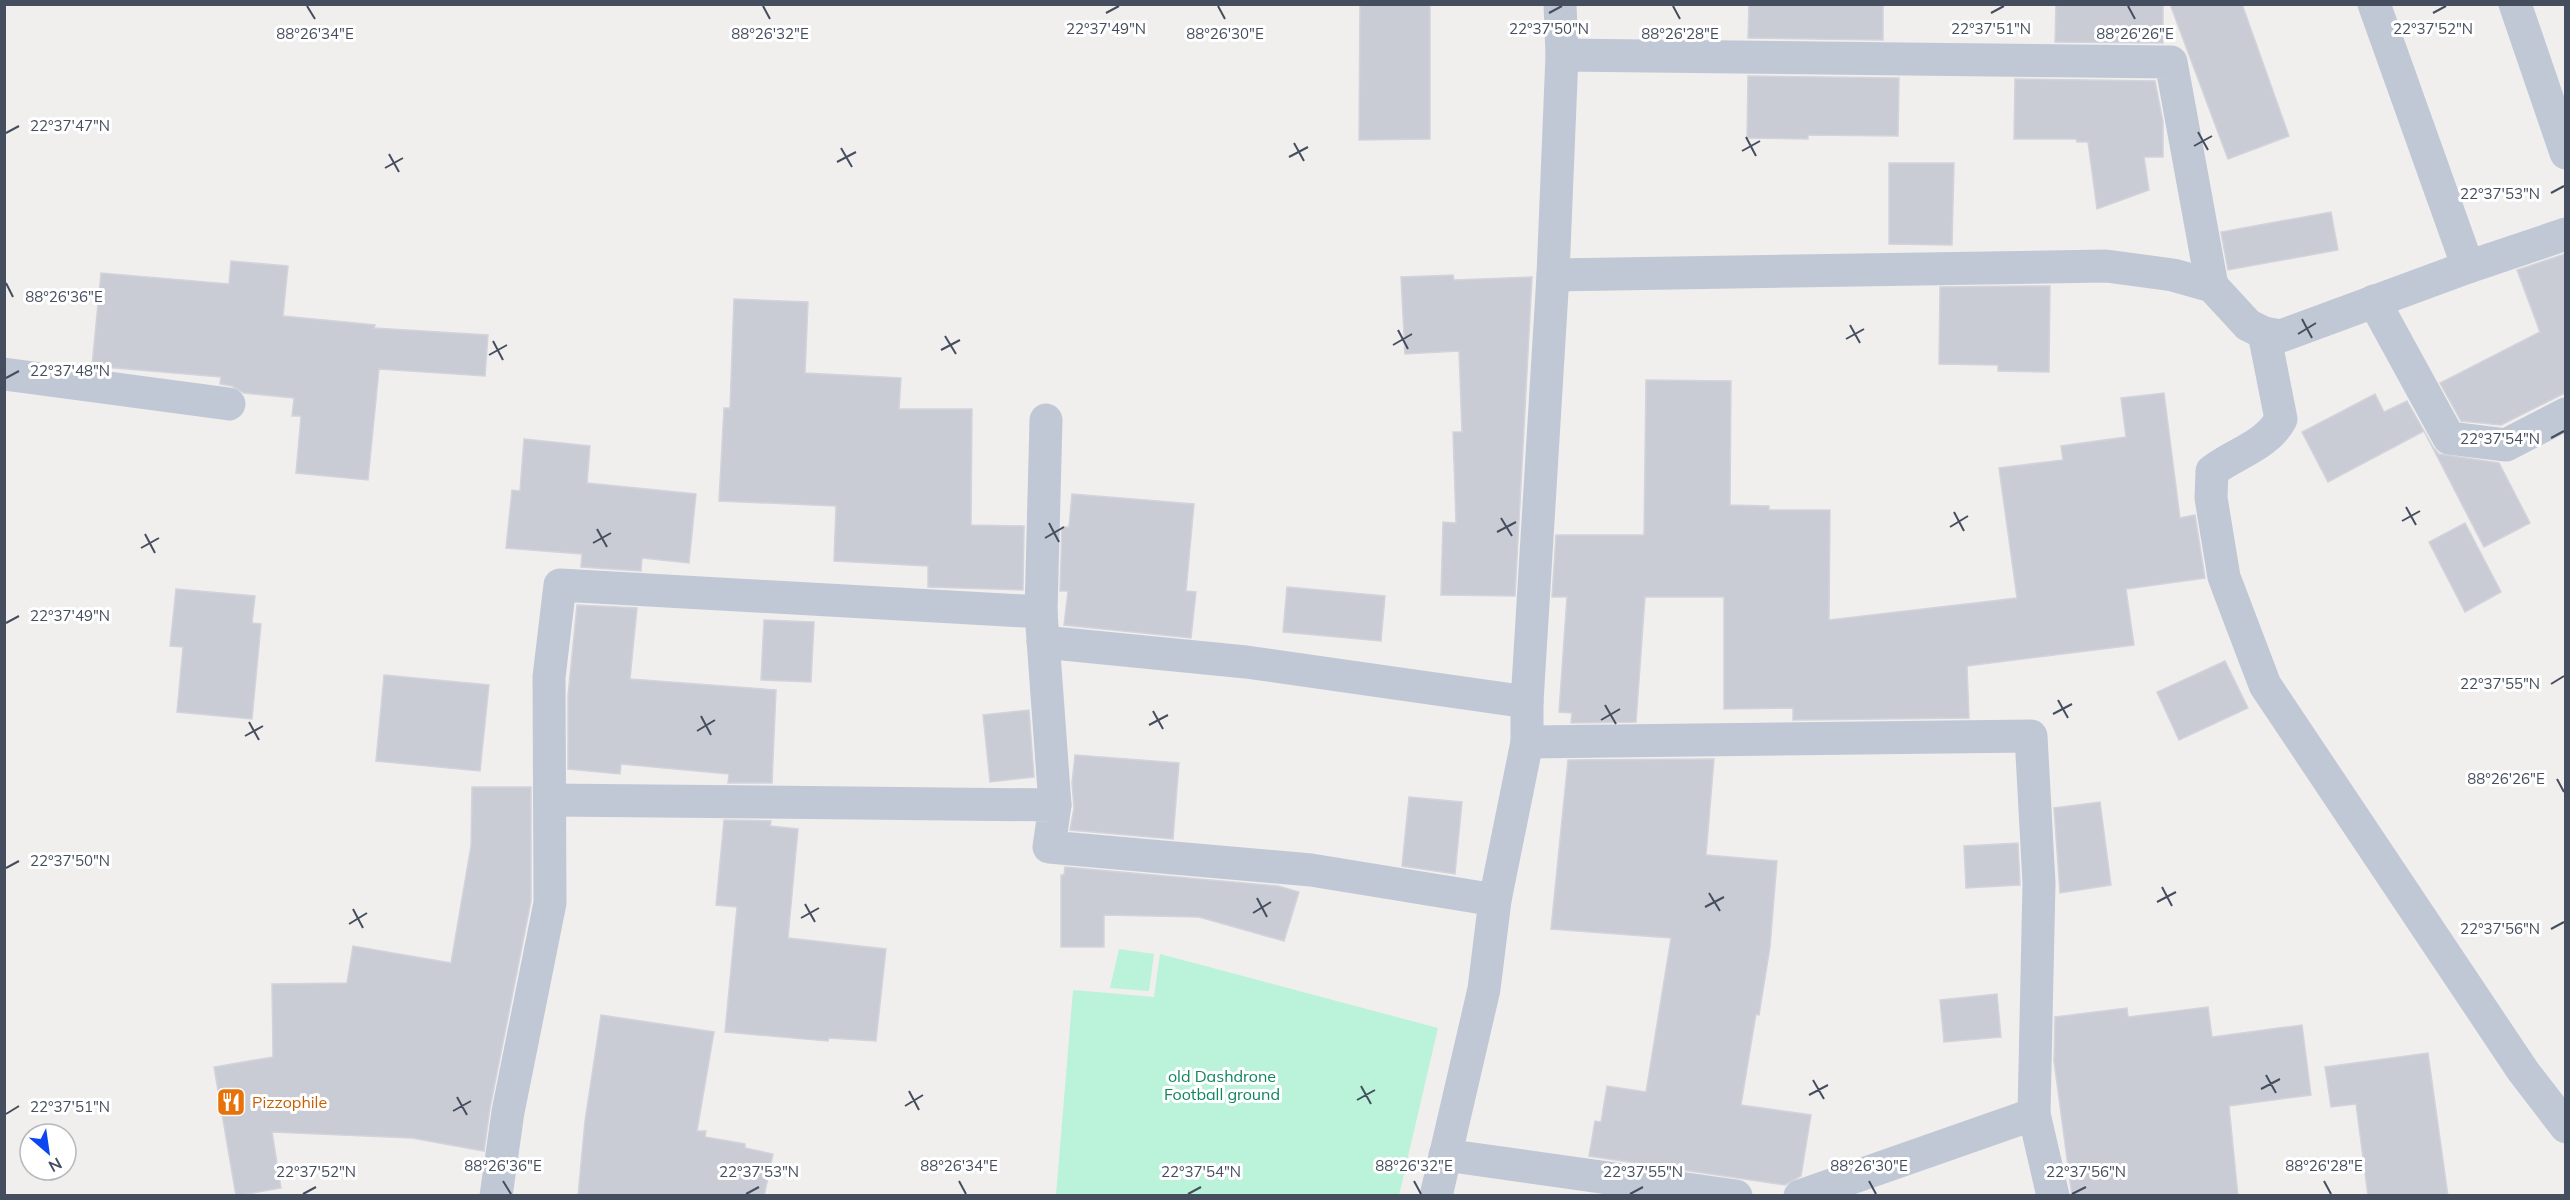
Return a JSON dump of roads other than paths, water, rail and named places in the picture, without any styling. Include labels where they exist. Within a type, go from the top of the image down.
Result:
[{"type":"street","points":[[1436,1196],[1484,989],[1495,900],[1527,742],[1527,702],[1553,275],[1562,55],[1560,4]]},
{"type":"street","points":[[2373,4],[2468,267]]},
{"type":"street","points":[[2515,4],[2565,153]]},
{"type":"street","points":[[1562,55],[2171,62],[2212,286]]},
{"type":"street","points":[[1553,275],[2106,266],[2173,275],[2212,286],[2248,325],[2264,333],[2281,336],[2565,234]]},
{"type":"street","points":[[2374,301],[2449,438],[2506,445],[2565,414]]},
{"type":"street","points":[[2264,333],[2281,419],[2274,431],[2212,471],[2211,498],[2224,577],[2265,685],[2523,1071],[2565,1127]]},
{"type":"street","points":[[4,374],[229,404]]},
{"type":"street","points":[[1046,420],[1042,627],[1055,805],[1049,847],[1311,870],[1495,900]]},
{"type":"street","points":[[496,1196],[508,1112],[550,903],[549,677],[560,585],[1042,627],[1246,662],[1527,702]]},
{"type":"street","points":[[1527,742],[2031,736],[2040,883],[2034,1114],[2053,1196]]},
{"type":"street","points":[[550,800],[1055,805]]},
{"type":"street","points":[[1800,1196],[2034,1114]]},
{"type":"street","points":[[1445,1155],[1736,1196]]},
{"type":"place","name":"Pizzophile","points":[[231,1102]]},
{"type":"park label","name":"old Dashdrone Football ground","points":[[1222,1085]]}]
